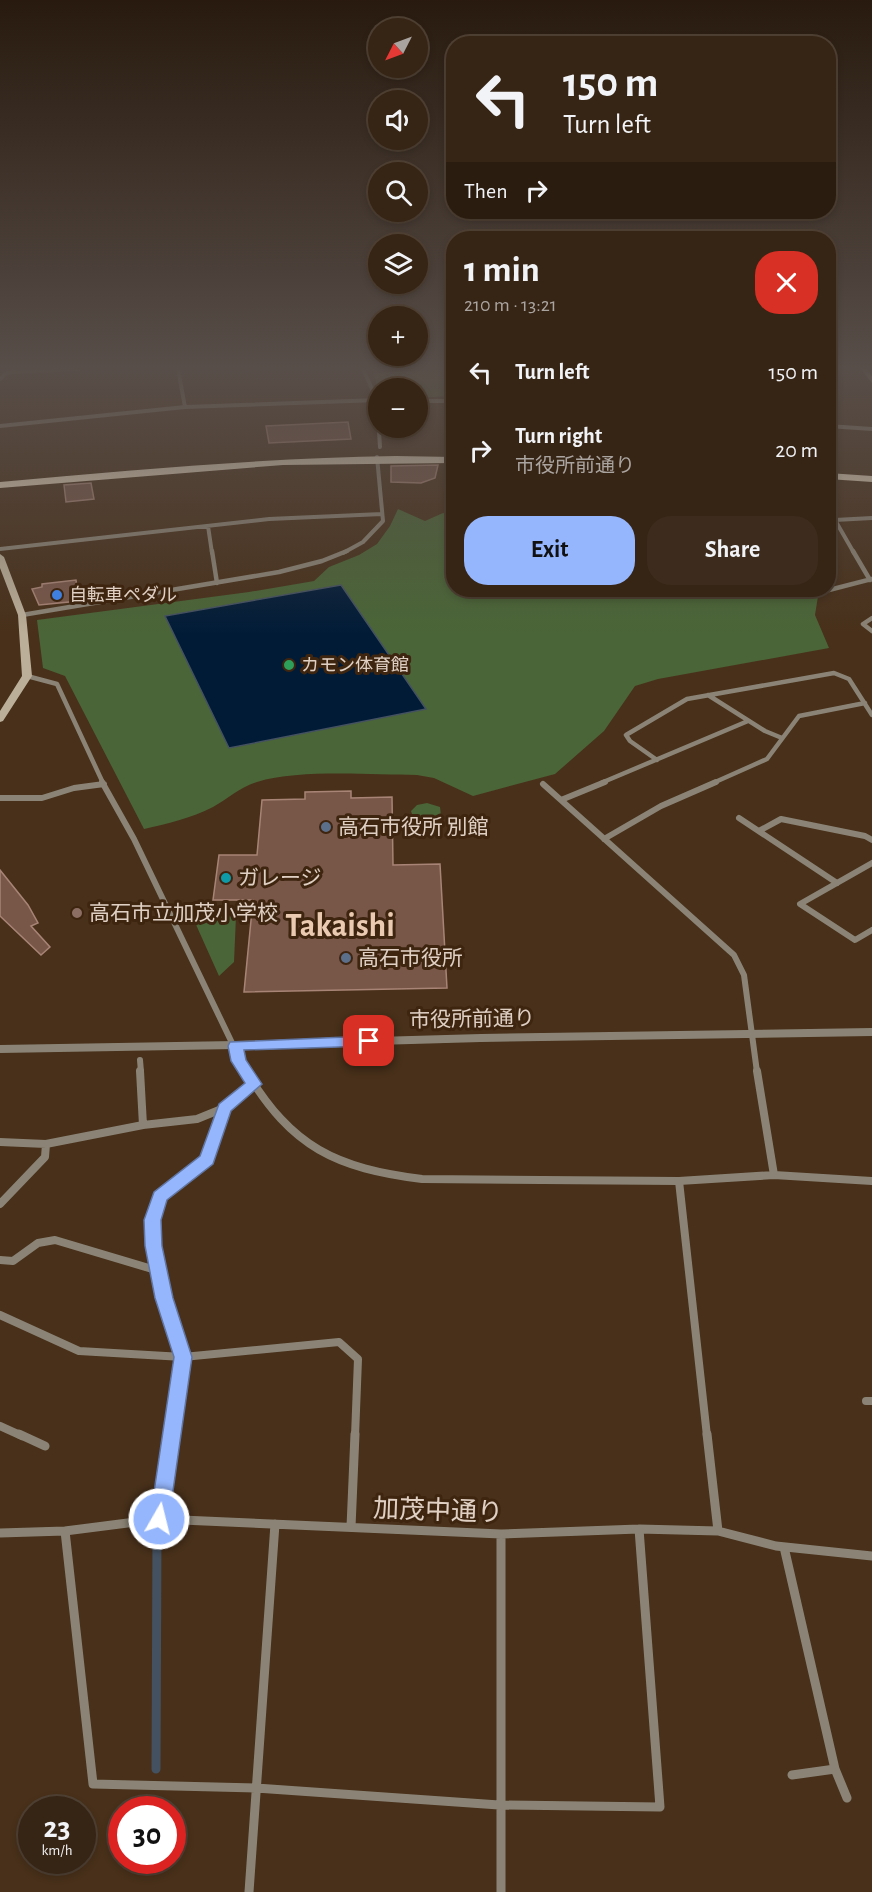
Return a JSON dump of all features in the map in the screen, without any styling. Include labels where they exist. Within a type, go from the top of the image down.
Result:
[{"type":"highway","points":[[0,485],[301,457]]},
{"type":"highway","points":[[0,475],[167,458]]},
{"type":"highway","points":[[836,477],[872,479]]},
{"type":"highway","points":[[836,488],[872,490]]},
{"type":"main road","points":[[0,557],[22,615],[27,676],[0,719]]},
{"type":"street","points":[[22,615],[300,567],[350,550],[378,529],[383,521],[383,457]]},
{"type":"street","points":[[0,549],[269,519],[382,514]]},
{"type":"street","points":[[836,520],[872,518]]},
{"type":"street","points":[[836,522],[871,580],[836,588]]},
{"type":"street","points":[[208,526],[217,583]]},
{"type":"street","points":[[872,618],[863,624],[872,631]]},
{"type":"street","points":[[657,760],[630,741],[627,734],[682,701],[708,695],[834,673],[849,679],[872,715]]},
{"type":"street","points":[[27,676],[57,684],[78,733],[134,839],[235,1046],[239,1061],[275,1114],[305,1144],[343,1164],[381,1174],[422,1179],[679,1182],[774,1176],[872,1181]]},
{"type":"street","points":[[708,695],[748,721],[782,738]]},
{"type":"street","points":[[604,839],[661,806],[767,759],[799,716],[865,703]]},
{"type":"street","points":[[561,800],[748,721]]},
{"type":"street","points":[[0,798],[42,798],[74,788],[104,784]]},
{"type":"street","points":[[543,784],[734,955],[744,975],[774,1176]]},
{"type":"street","points":[[739,818],[837,883]]},
{"type":"street","points":[[759,831],[781,819],[866,836],[872,840]]},
{"type":"street","points":[[872,863],[800,904],[855,940],[872,930]]},
{"type":"street","name":"市役所前通り","points":[[0,1049],[872,1032]]},
{"type":"street","points":[[140,1060],[143,1125]]},
{"type":"street","points":[[0,1142],[46,1144],[143,1125],[197,1119],[224,1108],[254,1084]]},
{"type":"street","points":[[159,1519],[183,1357],[164,1298],[153,1246],[152,1220],[160,1196],[207,1159],[224,1108]]},
{"type":"street","points":[[0,1204],[45,1157],[46,1144]]},
{"type":"street","points":[[679,1182],[718,1531]]},
{"type":"street","points":[[0,1260],[13,1261],[38,1244],[55,1240],[159,1271]]},
{"type":"street","points":[[0,1316],[79,1351],[183,1357],[339,1342],[358,1359],[351,1527]]},
{"type":"street","points":[[0,1426],[45,1446]]},
{"type":"street","name":"加茂中通り","points":[[0,1533],[65,1531],[159,1519],[501,1534],[639,1529],[718,1531],[784,1547],[872,1556]]},
{"type":"street","points":[[249,1892],[274,1524]]},
{"type":"street","points":[[65,1531],[93,1785],[256,1788],[499,1805],[660,1807],[639,1529]]},
{"type":"street","points":[[501,1534],[499,1805],[501,1892]]},
{"type":"street","points":[[784,1547],[835,1769],[847,1798]]},
{"type":"street","points":[[792,1775],[835,1769]]},
{"type":"green space","points":[[398,509],[425,521],[446,514],[446,597],[818,597],[815,615],[829,648],[658,679],[635,686],[604,731],[555,774],[473,796],[434,778],[417,775],[293,775],[251,784],[205,811],[144,829],[65,676],[43,668],[37,620],[249,592],[314,581],[329,567],[359,555],[377,544],[390,526]]},
{"type":"green space","points":[[427,803],[440,807],[441,816],[427,821],[413,817],[411,811],[417,805]]},
{"type":"green space","points":[[236,916],[234,962],[219,976],[193,918]]},
{"type":"water","name":"カモン体育館","points":[[341,585],[426,709],[229,748],[165,616]]},
{"type":"building","points":[[438,465],[435,478],[421,483],[391,482],[391,466]]},
{"type":"building","points":[[91,483],[94,499],[66,502],[64,485]]},
{"type":"building","name":"自転車ペダル","points":[[76,580],[79,601],[39,605],[32,589],[42,587],[42,584]]},
{"type":"building","name":"高石市役所","points":[[351,791],[351,798],[392,797],[393,865],[440,864],[447,988],[244,992],[253,900],[213,900],[219,855],[257,855],[262,800],[305,799],[305,792]]},
{"type":"building","points":[[0,870],[28,905],[38,923],[31,926],[50,947],[41,955],[0,916]]},
{"type":"waterway","points":[[156,1769],[157,1530]]},
{"type":"place","name":"自転車ペダル","points":[[57,595]]},
{"type":"place","name":"カモン体育館","points":[[289,665]]},
{"type":"place","name":"高石市役所 別館","points":[[326,827]]},
{"type":"place","name":"ガレージ","points":[[226,878]]},
{"type":"place","name":"高石市立加茂小学校","points":[[77,913]]},
{"type":"place","name":"高石市役所","points":[[346,958]]},
{"type":"district","name":"Takaishi","points":[[340,924]]},
{"type":"route","points":[[159,1519],[183,1357],[164,1298],[153,1246],[152,1220],[160,1196],[207,1159],[224,1108],[254,1084],[239,1061],[235,1046],[369,1041]]}]
